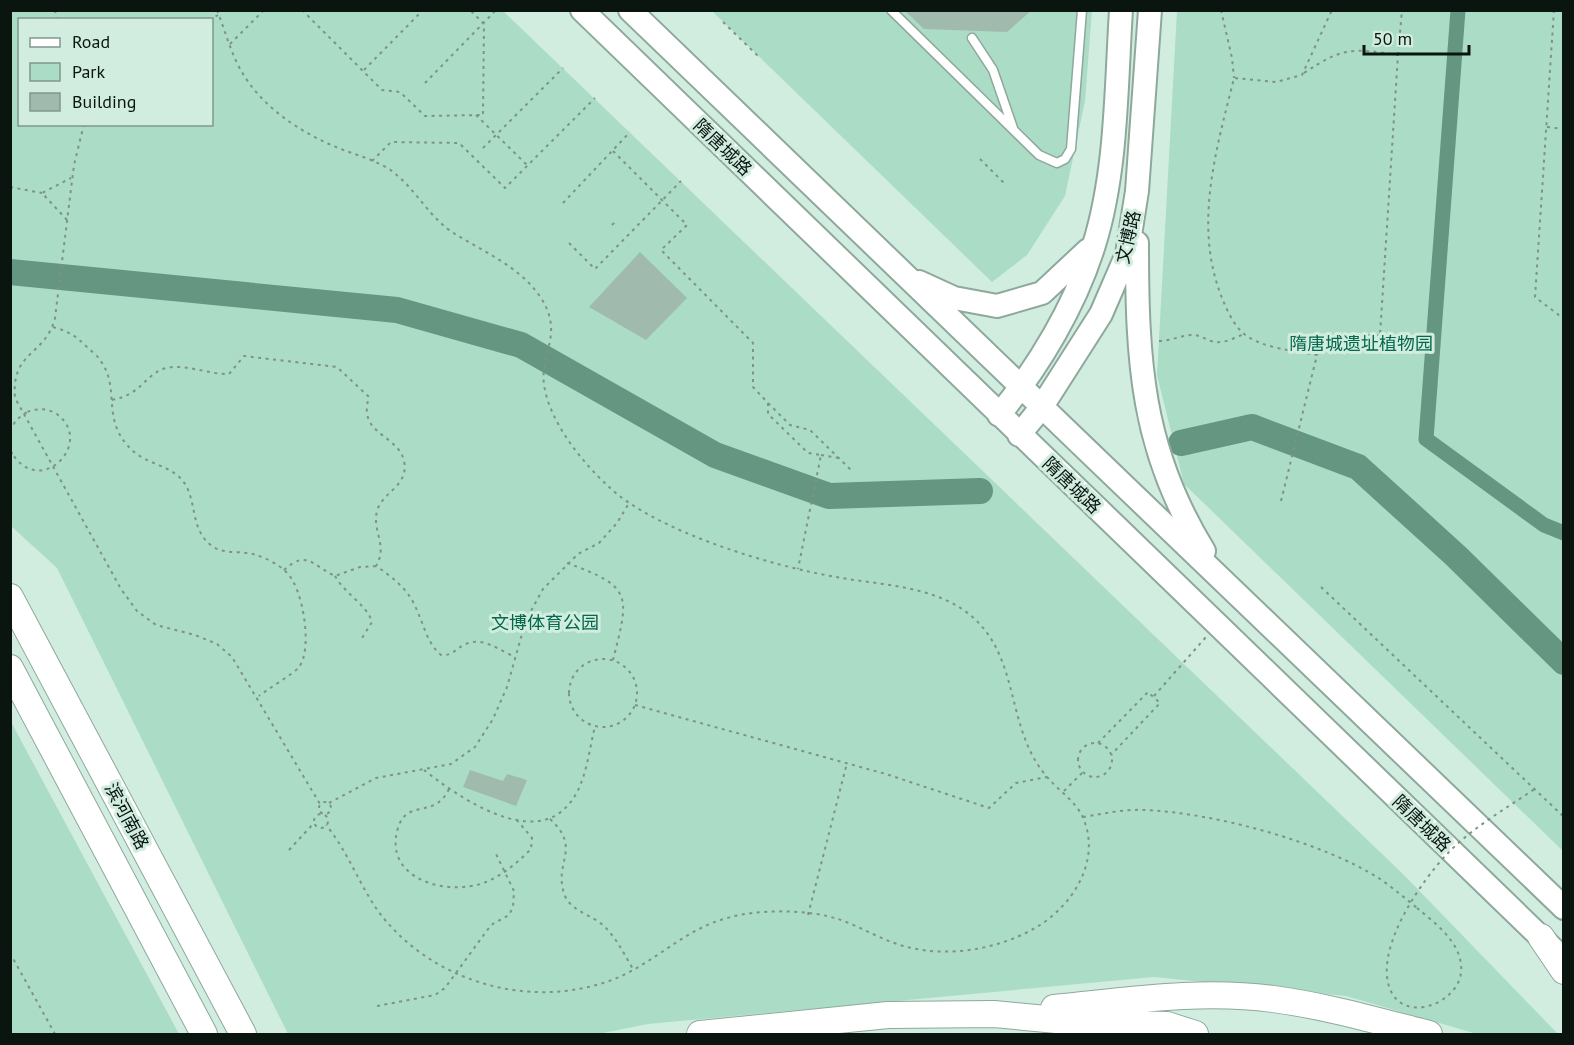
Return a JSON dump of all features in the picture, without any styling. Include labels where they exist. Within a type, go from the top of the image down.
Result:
[{"type":"main road","name":"隋唐城路","points":[[582,10],[1563,959]]},
{"type":"main road","name":"隋唐城路","points":[[630,10],[1020,389],[1219,576],[1563,908]]},
{"type":"main road","name":"文博路","points":[[999,415],[1020,389],[1070,306],[1094,245],[1107,189],[1121,10]]},
{"type":"main road","name":"文博路","points":[[1019,435],[1041,408],[1101,314],[1127,254],[1137,191],[1150,10]]},
{"type":"main road","points":[[1137,191],[1139,330],[1147,416],[1162,468],[1185,521],[1219,576]]},
{"type":"main road","points":[[903,275],[954,298],[997,306],[1042,293],[1094,245]]},
{"type":"main road","name":"滨河南路","points":[[10,597],[243,1035]]},
{"type":"main road","name":"滨河南路","points":[[10,668],[204,1035]]},
{"type":"main road","points":[[1541,938],[1563,971]]},
{"type":"main road","points":[[700,1035],[888,1015],[994,1014],[1192,995],[1272,998],[1349,1013],[1429,1035]]},
{"type":"main road","points":[[994,1014],[1088,1023],[1167,1025],[1195,1035]]},
{"type":"main road","points":[[858,1035],[1007,1030],[1062,1035]]},
{"type":"lane","points":[[891,10],[1014,131],[1049,162],[1057,163],[1065,159],[1071,149],[1082,10]]},
{"type":"lane","points":[[972,38],[993,70],[1014,131]]},
{"type":"path","points":[[217,10],[238,65],[262,99],[291,125],[390,170],[441,224],[504,262],[524,278],[544,302],[553,329],[543,382],[554,412],[575,451],[610,489],[629,503],[671,525],[742,553],[798,569],[935,595],[964,610],[986,630],[1003,656],[1017,717],[1028,746],[1047,777],[1063,792],[1083,817],[1089,841],[1080,885],[1064,904],[1043,923],[1015,938],[982,948],[948,951],[907,947],[835,918],[764,911],[724,918],[687,933],[654,958],[610,981],[565,991],[530,992],[487,986],[454,973],[426,958],[382,916],[326,825]]},
{"type":"path","points":[[230,44],[264,10]]},
{"type":"path","points":[[302,10],[382,90],[399,92],[425,116],[483,115],[483,23],[470,10]]},
{"type":"path","points":[[363,71],[423,10]]},
{"type":"path","points":[[425,83],[496,10]]},
{"type":"path","points":[[1221,10],[1234,78],[1213,162],[1207,237],[1214,277],[1228,313],[1244,334],[1268,345],[1317,355]]},
{"type":"path","points":[[1302,75],[1332,10]]},
{"type":"path","points":[[1281,501],[1317,355],[1336,340],[1355,335],[1380,334],[1402,10]]},
{"type":"path","points":[[1554,10],[1535,297],[1563,319]]},
{"type":"path","points":[[213,18],[218,15]]},
{"type":"path","points":[[723,22],[758,56]]},
{"type":"path","points":[[1234,78],[1276,82],[1302,75],[1335,54],[1346,51],[1364,49],[1398,55]]},
{"type":"path","points":[[483,147],[563,68]]},
{"type":"path","points":[[372,161],[391,142],[459,143],[505,189],[595,98]]},
{"type":"path","points":[[476,115],[528,166]]},
{"type":"path","points":[[84,126],[72,177],[53,327],[51,334],[40,346],[26,356],[16,374],[15,398],[22,415],[121,589],[137,610],[156,625],[195,635],[217,644],[232,657],[320,804],[319,809],[328,819],[326,825]]},
{"type":"path","points":[[1547,127],[1563,129]]},
{"type":"path","points":[[563,203],[630,132]]},
{"type":"path","points":[[613,151],[687,225],[661,250],[753,343],[753,387],[790,425],[810,430],[853,472]]},
{"type":"path","points":[[980,159],[1004,183]]},
{"type":"path","points":[[42,193],[72,177]]},
{"type":"path","points":[[569,243],[595,269],[681,181]]},
{"type":"path","points":[[10,187],[42,193],[67,220]]},
{"type":"path","points":[[612,225],[616,221]]},
{"type":"path","points":[[53,327],[77,336],[101,360],[108,376],[113,422],[120,435],[133,452],[170,470],[183,482],[190,496],[198,531],[213,547],[255,554],[284,570],[299,593],[306,649],[299,668],[257,697]]},
{"type":"path","points":[[1159,341],[1173,341],[1191,334],[1206,337],[1211,341],[1225,342],[1244,334]]},
{"type":"path","points":[[112,400],[136,391],[154,374],[165,368],[229,375],[244,356],[337,367],[369,397],[365,408],[367,417],[382,437],[399,452],[404,461],[400,484],[379,507],[377,531],[382,546],[376,566]]},
{"type":"path","points":[[768,403],[768,414],[808,453],[839,458]]},
{"type":"path","points":[[10,431],[22,415],[43,409],[61,417],[70,434],[67,453],[61,461],[44,470],[24,466],[11,452]]},
{"type":"path","points":[[798,569],[821,455]]},
{"type":"path","points":[[320,804],[329,803],[376,778],[451,764],[475,747],[498,708],[526,620],[543,589],[567,563],[578,554],[599,543],[629,503]]},
{"type":"path","points":[[284,570],[298,560],[309,559],[334,576],[344,591],[369,611],[372,622],[362,638]]},
{"type":"path","points":[[567,563],[607,580],[618,589],[625,601],[613,660]]},
{"type":"path","points":[[334,576],[360,567],[376,566],[394,579],[407,592],[430,642],[441,655],[450,656],[466,644],[475,641],[515,657]]},
{"type":"path","points":[[1322,587],[1536,788],[1563,817]]},
{"type":"path","points":[[1153,697],[1217,623]]},
{"type":"path","points":[[599,658],[613,660],[628,669],[634,678],[638,688],[635,705],[625,720],[614,726],[595,726],[580,719],[573,709],[570,686],[573,676],[589,661],[599,658]]},
{"type":"path","points":[[1098,743],[1148,692],[1160,703],[1111,754]]},
{"type":"path","points":[[635,705],[847,763],[989,808],[1016,783],[1047,777]]},
{"type":"path","points":[[423,770],[448,789],[480,807],[516,819],[541,822],[550,819],[570,803],[580,782],[595,726]]},
{"type":"path","points":[[1093,742],[1108,747],[1111,754],[1113,762],[1105,776],[1089,778],[1078,767],[1079,751],[1093,742]]},
{"type":"path","points":[[808,915],[847,763]]},
{"type":"path","points":[[1063,792],[1083,772]]},
{"type":"path","points":[[1083,817],[1141,810],[1230,823],[1342,860],[1381,880],[1417,908],[1439,927],[1454,945],[1460,961],[1461,973],[1458,983],[1446,999],[1420,1008],[1403,1004],[1390,991],[1386,969],[1393,940],[1406,911],[1426,879],[1449,852],[1490,819],[1536,788]]},
{"type":"path","points":[[448,789],[444,800],[433,808],[418,808],[402,818],[396,842],[398,859],[406,871],[421,880],[450,888],[462,888],[485,882],[503,873],[531,849],[532,838],[516,819]]},
{"type":"path","points":[[289,850],[314,823],[316,815],[330,811],[329,803]]},
{"type":"path","points":[[550,819],[561,829],[567,840],[562,872],[566,897],[577,909],[609,931],[633,969]]},
{"type":"path","points":[[314,823],[319,827],[326,825]]},
{"type":"path","points":[[377,1006],[435,995],[445,988],[491,925],[509,915],[513,907],[514,891],[503,873],[496,854]]},
{"type":"path","points":[[10,953],[55,1035]]},
{"type":"green space","name":"文博体育公园","points":[[11,11],[503,11],[1404,875],[1558,1034],[1477,1034],[1346,996],[1154,977],[648,1024],[598,1034],[288,1034],[57,568],[11,526]]},
{"type":"green space","points":[[712,11],[1092,11],[1085,101],[1065,196],[1027,255],[992,282]]},
{"type":"green space","name":"隋唐城遗址植物园","points":[[1177,11],[1563,11],[1563,851],[1184,484],[1157,375]]},
{"type":"green space","points":[[11,722],[179,1034],[11,1034]]},
{"type":"building","points":[[904,10],[1032,10],[1007,32],[924,29]]},
{"type":"building","points":[[640,252],[687,298],[646,340],[589,307]]},
{"type":"building","points":[[470,770],[503,781],[507,774],[527,780],[516,806],[463,787]]},
{"type":"waterway","points":[[1458,10],[1426,439],[1544,525],[1564,533]]},
{"type":"waterway","points":[[10,272],[397,310],[521,345],[715,455],[829,496],[980,491]]},
{"type":"waterway","points":[[1181,443],[1252,427],[1358,467],[1456,556],[1564,662]]}]
